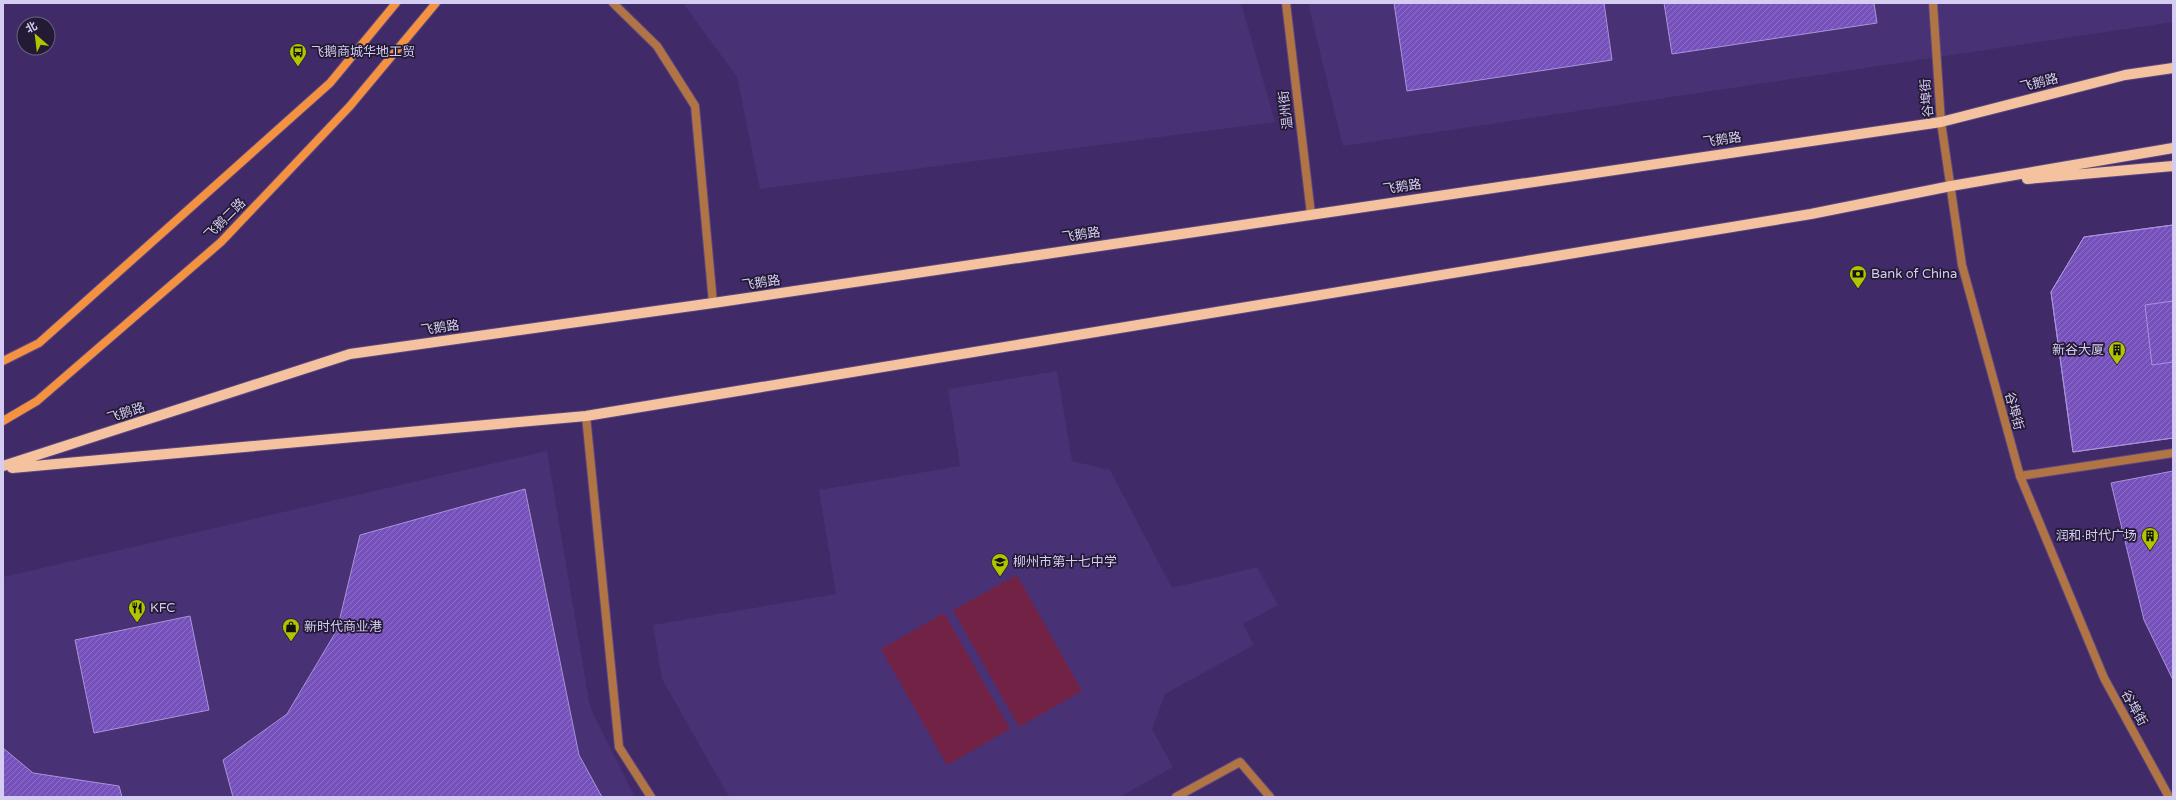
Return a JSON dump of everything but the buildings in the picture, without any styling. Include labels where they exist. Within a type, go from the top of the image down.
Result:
[{"type":"main road","points":[[3,361],[39,343],[330,83],[396,3]]},
{"type":"main road","name":"飞鹅二路","points":[[3,421],[37,401],[221,242],[350,106],[436,3]]},
{"type":"main road","name":"飞鹅路","points":[[3,468],[350,354],[713,303],[1942,122],[2125,75],[2173,68]]},
{"type":"main road","name":"飞鹅路","points":[[3,468],[586,416],[1811,214],[1951,186],[2173,148]]},
{"type":"main road","points":[[1951,186],[2173,166]]},
{"type":"street","points":[[613,3],[657,46],[695,106],[713,303]]},
{"type":"street","name":"温州街","points":[[1286,3],[1311,214]]},
{"type":"street","name":"谷埠街","points":[[1933,3],[1942,122],[1962,265],[2020,476],[2104,678],[2169,797]]},
{"type":"street","points":[[586,416],[619,747],[651,797]]},
{"type":"street","points":[[2020,476],[2173,453]]},
{"type":"street","points":[[1176,797],[1240,762],[1270,797]]},
{"type":"shaded area","points":[[683,3],[1241,3],[1275,122],[760,189],[737,77]]},
{"type":"shaded area","points":[[1308,3],[2173,3],[2173,22],[1343,146]]},
{"type":"shaded area","name":"柳州市第十七中学","points":[[1057,371],[1072,461],[1110,470],[1172,588],[1257,567],[1278,605],[1243,624],[1254,645],[1165,694],[1152,729],[1173,767],[1120,797],[729,797],[662,679],[653,625],[836,594],[819,490],[960,466],[948,389]]},
{"type":"shaded area","name":"新时代商业港","points":[[547,451],[590,707],[635,797],[3,797],[3,577]]},
{"type":"shaded area","points":[[1017,575],[1082,691],[1019,727],[953,610]]},
{"type":"shaded area","points":[[944,613],[1010,729],[947,765],[881,649]]},
{"type":"place","name":"飞鹅商城华地工贸","points":[[298,67]]},
{"type":"place","name":"Bank of China","points":[[1858,289]]},
{"type":"place","name":"新谷大厦","points":[[2117,365]]},
{"type":"place","name":"润和·时代广场","points":[[2150,551]]},
{"type":"place","name":"柳州市第十七中学","points":[[1000,577]]},
{"type":"place","name":"KFC","points":[[137,623]]},
{"type":"place","name":"新时代商业港","points":[[291,642]]}]
